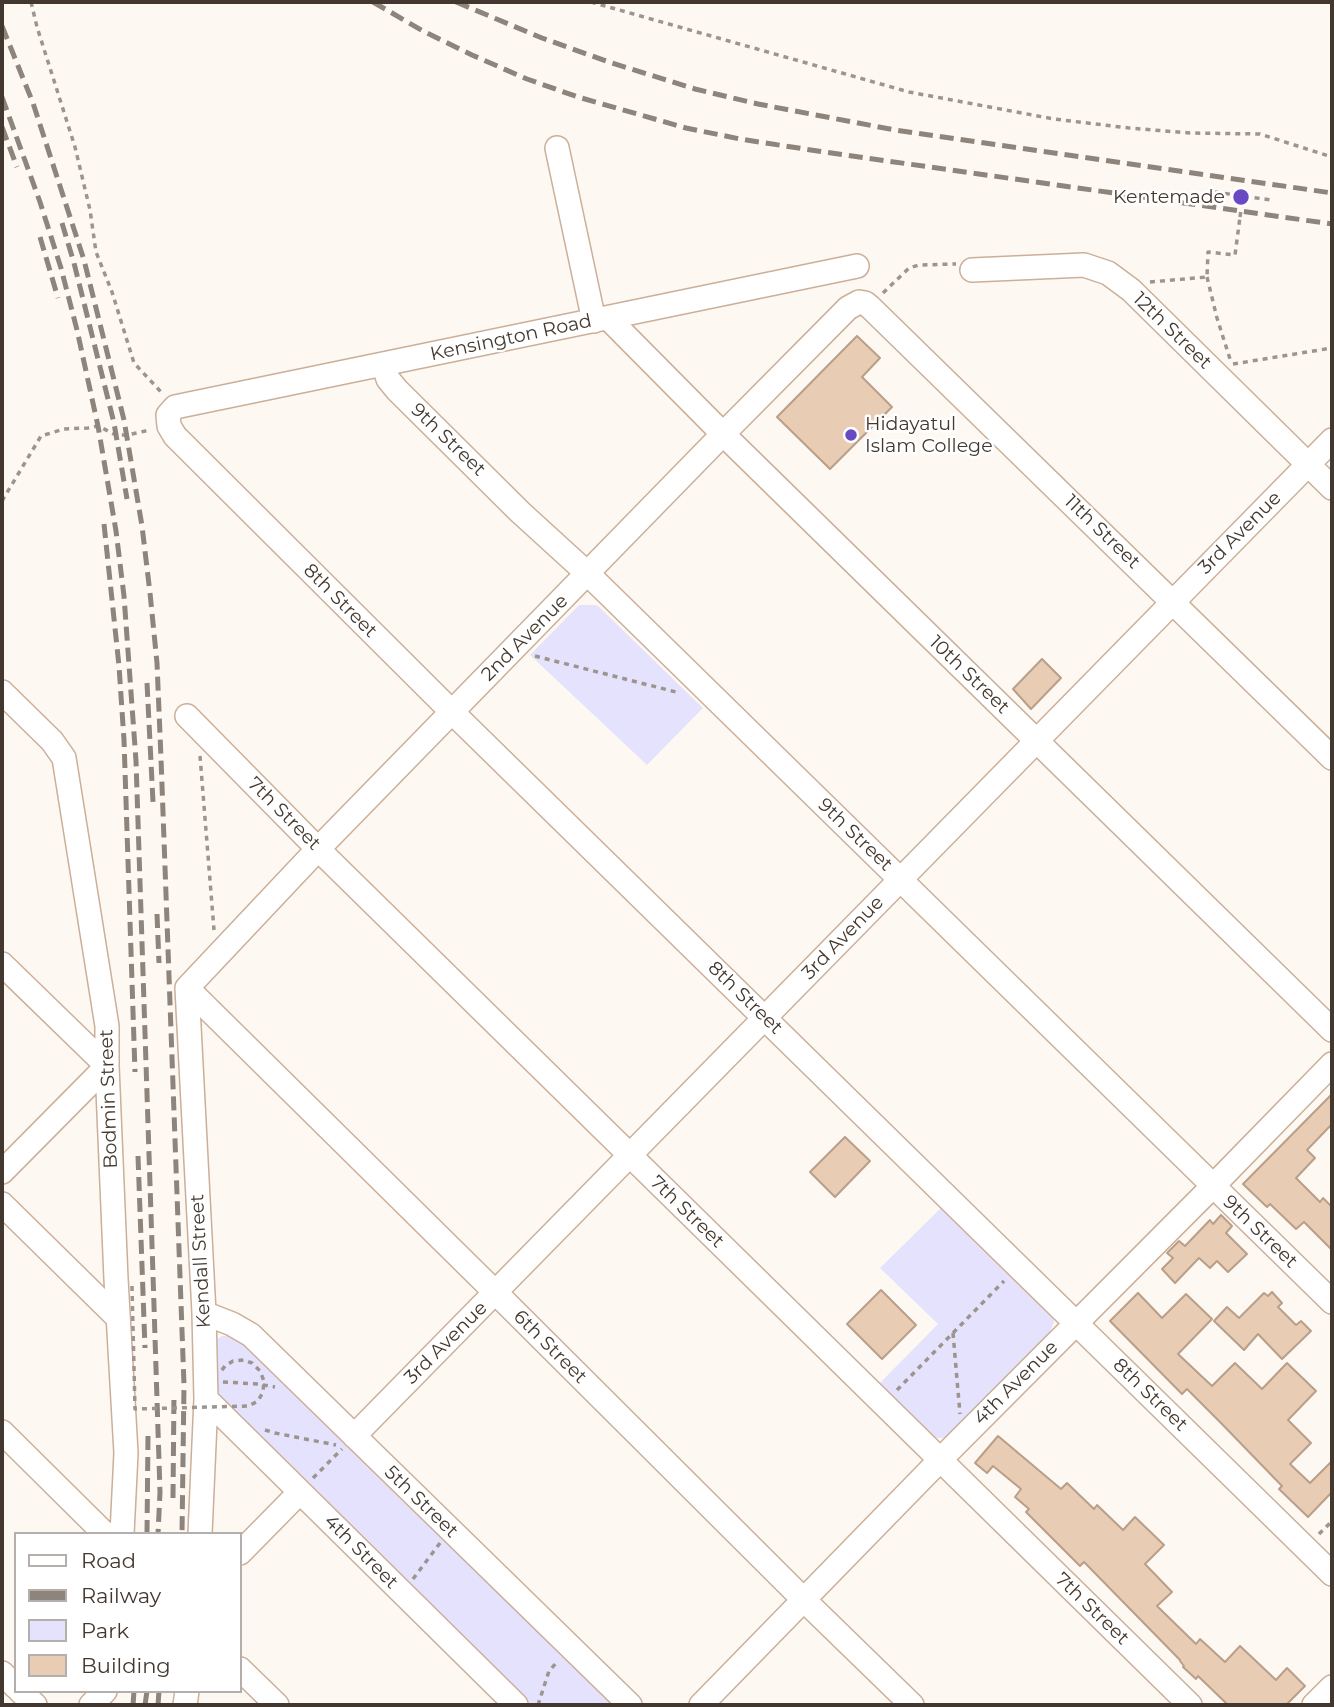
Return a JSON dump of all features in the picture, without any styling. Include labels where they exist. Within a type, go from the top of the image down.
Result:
[{"type":"street","points":[[557,148],[601,319]]},
{"type":"street","name":"Kensington Road","points":[[171,416],[384,365],[857,265]]},
{"type":"street","name":"12th Street","points":[[970,267],[1084,265],[1108,273],[1225,370],[1332,488]]},
{"type":"street","name":"2nd Avenue","points":[[187,988],[318,849],[848,308],[859,302],[874,302]]},
{"type":"street","name":"11th Street","points":[[874,302],[1332,758]]},
{"type":"street","name":"10th Street","points":[[601,319],[723,434],[1332,1030]]},
{"type":"street","name":"9th Street","points":[[384,365],[388,379],[397,390],[520,512],[588,573],[1332,1302]]},
{"type":"street","name":"8th Street","points":[[171,416],[175,436],[452,712],[1332,1574]]},
{"type":"street","name":"3rd Avenue","points":[[354,1436],[1332,440]]},
{"type":"street","name":"Bodmin Street","points":[[2,692],[52,741],[64,758],[107,1026],[126,1453],[122,1532]]},
{"type":"street","name":"7th Street","points":[[192,721],[318,849],[1190,1705]]},
{"type":"street","points":[[2,964],[107,1066],[2,1172]]},
{"type":"street","name":"6th Street","points":[[187,988],[912,1705]]},
{"type":"street","name":"Kendall Street","points":[[187,988],[204,1313],[212,1391],[200,1532]]},
{"type":"street","name":"4th Avenue","points":[[701,1705],[1332,1064]]},
{"type":"street","points":[[2,1204],[118,1318]]},
{"type":"street","name":"5th Street","points":[[204,1313],[251,1335],[630,1705]]},
{"type":"street","name":"4th Street","points":[[212,1391],[239,1433],[516,1705]]},
{"type":"street","points":[[2,1432],[104,1532]]},
{"type":"street","points":[[242,1551],[300,1492]]},
{"type":"street","points":[[242,1671],[277,1705]]},
{"type":"street","points":[[1314,1705],[1332,1687]]},
{"type":"street","points":[[22,1693],[35,1705]]},
{"type":"path","points":[[2,501],[41,436],[64,429],[99,426],[116,435],[127,435],[171,416],[134,363],[112,292],[96,252],[90,210],[75,147],[31,2]]},
{"type":"path","points":[[591,2],[909,92],[1067,121],[1191,133],[1260,134],[1332,157]]},
{"type":"path","points":[[1215,192],[1271,200]]},
{"type":"path","points":[[1242,197],[1235,256],[1208,252],[1207,277],[1225,370],[1332,348]]},
{"type":"path","points":[[874,302],[909,268],[936,264],[970,267]]},
{"type":"path","points":[[1144,282],[1207,277]]},
{"type":"path","points":[[513,650],[681,693]]},
{"type":"path","points":[[192,721],[217,957]]},
{"type":"path","points":[[883,1404],[1018,1267]]},
{"type":"path","points":[[132,1286],[135,1409],[249,1406],[258,1401],[263,1392],[264,1381],[260,1371],[252,1363],[244,1360],[233,1361],[219,1374]]},
{"type":"path","points":[[953,1333],[960,1418],[970,1429]]},
{"type":"path","points":[[212,1391],[258,1384],[295,1389],[301,1383]]},
{"type":"path","points":[[239,1433],[250,1424],[275,1433],[344,1447],[300,1492]]},
{"type":"path","points":[[401,1592],[451,1531]]},
{"type":"path","points":[[538,1705],[549,1671],[570,1648]]},
{"type":"green space","points":[[579,605],[597,605],[703,708],[647,765],[530,655]]},
{"type":"green space","points":[[944,1205],[1054,1317],[1054,1322],[1050,1332],[950,1436],[938,1438],[933,1437],[879,1384],[938,1324],[880,1268]]},
{"type":"green space","points":[[222,1336],[244,1341],[618,1705],[525,1705],[216,1399],[214,1341]]},
{"type":"building","points":[[857,336],[880,358],[862,377],[892,407],[830,469],[777,417]]},
{"type":"building","points":[[1042,659],[1061,678],[1031,709],[1013,689]]},
{"type":"building","points":[[1332,1094],[1332,1124],[1307,1150],[1315,1158],[1296,1178],[1320,1202],[1323,1198],[1332,1207],[1332,1250],[1304,1222],[1296,1229],[1270,1204],[1267,1207],[1243,1184]]},
{"type":"building","points":[[845,1137],[870,1161],[835,1197],[810,1172]]},
{"type":"building","points":[[1221,1215],[1232,1226],[1226,1233],[1247,1254],[1228,1272],[1217,1261],[1210,1268],[1199,1258],[1175,1283],[1162,1269],[1173,1258],[1167,1253],[1179,1241],[1185,1246],[1210,1220],[1213,1224]]},
{"type":"building","points":[[881,1290],[916,1325],[882,1359],[847,1324]]},
{"type":"building","points":[[1272,1292],[1282,1303],[1278,1307],[1296,1325],[1301,1321],[1311,1331],[1282,1359],[1258,1334],[1244,1350],[1214,1321],[1227,1307],[1239,1318],[1264,1293],[1268,1296]]},
{"type":"building","points":[[1138,1293],[1162,1318],[1186,1294],[1212,1319],[1178,1354],[1212,1386],[1235,1363],[1262,1389],[1287,1363],[1316,1391],[1288,1420],[1311,1443],[1290,1464],[1310,1483],[1332,1461],[1332,1492],[1308,1517],[1279,1489],[1282,1486],[1187,1389],[1182,1394],[1110,1321]]},
{"type":"building","points":[[998,1436],[1061,1489],[1067,1483],[1094,1509],[1097,1505],[1123,1530],[1135,1517],[1164,1545],[1145,1564],[1172,1592],[1157,1606],[1196,1644],[1200,1639],[1225,1662],[1240,1646],[1276,1680],[1287,1668],[1305,1686],[1286,1705],[1228,1705],[1198,1676],[1196,1679],[1084,1562],[1080,1566],[1026,1512],[1029,1509],[1015,1497],[1021,1489],[993,1466],[987,1473],[975,1463]]},
{"type":"railway","points":[[373,2],[423,31],[527,79],[578,97],[686,128],[824,152],[1332,224]]},
{"type":"railway","points":[[456,2],[542,38],[609,62],[695,89],[758,104],[895,130],[1332,193]]},
{"type":"railway","points":[[2,26],[33,103],[84,260],[124,420],[142,526],[157,663],[184,1385],[182,1532]]},
{"type":"railway","points":[[2,97],[40,202],[77,330],[98,426],[124,596],[136,761],[160,1492],[158,1532]]},
{"type":"railway","points":[[2,127],[17,167]]},
{"type":"railway","points":[[62,223],[114,423],[127,499]]},
{"type":"railway","points":[[40,237],[58,298]]},
{"type":"railway","points":[[104,524],[124,740],[135,1072]]},
{"type":"railway","points":[[147,683],[153,802]]},
{"type":"railway","points":[[157,914],[159,963]]},
{"type":"railway","points":[[138,1156],[145,1348]]},
{"type":"railway","points":[[173,1498],[174,1393]]},
{"type":"railway","points":[[147,1532],[148,1436]]},
{"type":"railway","points":[[133,1705],[134,1693]]},
{"type":"railway","points":[[145,1705],[147,1693]]},
{"type":"railway","points":[[158,1705],[159,1693]]},
{"type":"place","name":"Kentemade","points":[[1241,197]]},
{"type":"place","name":"Hidayatul Islam College","points":[[851,435]]}]
